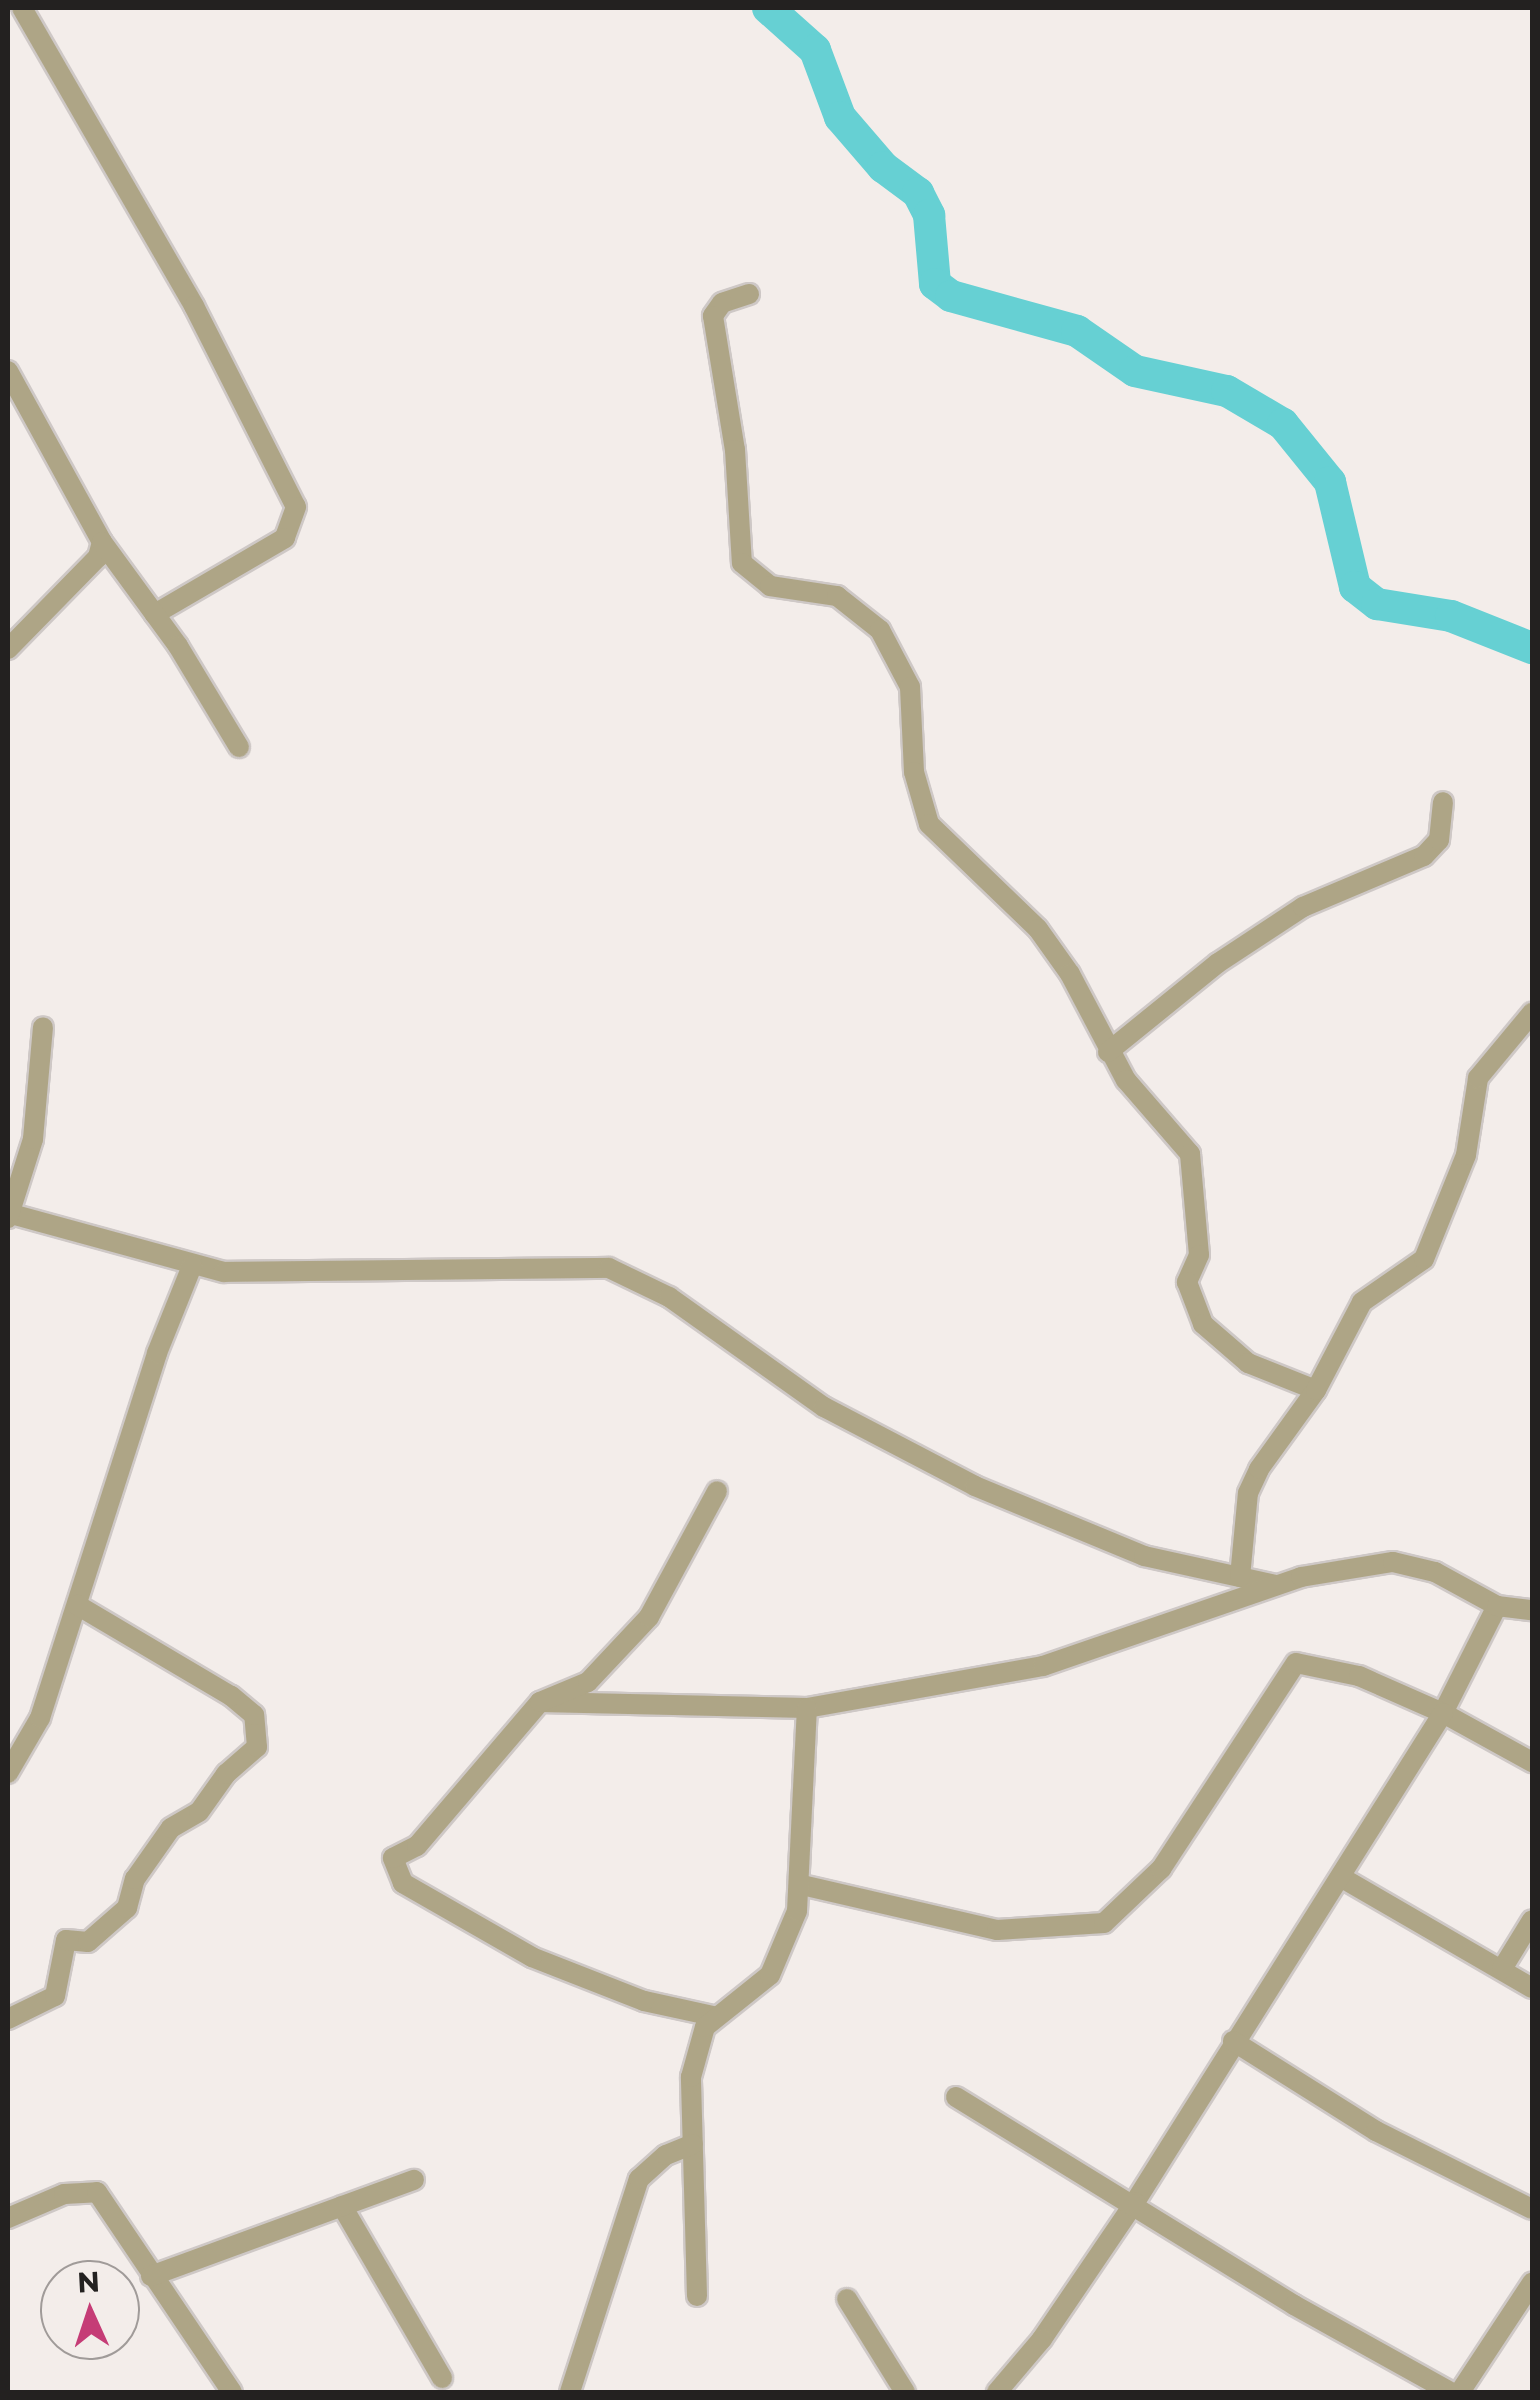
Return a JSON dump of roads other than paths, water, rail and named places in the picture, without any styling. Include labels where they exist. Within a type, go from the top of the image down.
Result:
[{"type":"street","points":[[22,8],[194,306],[296,508],[285,538],[155,614]]},
{"type":"street","points":[[749,294],[722,304],[713,316],[733,433],[742,563],[770,586],[837,596],[880,630],[910,687],[914,772],[929,824],[1038,929],[1070,974],[1108,1052],[1190,1154],[1199,1255],[1187,1282],[1203,1324],[1248,1363],[1316,1390]]},
{"type":"street","points":[[8,370],[102,542],[155,614],[239,748]]},
{"type":"street","points":[[8,648],[98,558],[102,542]]},
{"type":"street","points":[[1108,1052],[1206,972],[1303,907],[1424,856],[1439,840],[1443,802]]},
{"type":"street","points":[[1240,1577],[1252,1483],[1316,1390],[1362,1302],[1424,1259],[1466,1155],[1478,1078],[1532,1013]]},
{"type":"street","points":[[43,1027],[33,1139],[8,1215],[192,1266],[244,1274],[565,1265],[621,1271],[669,1296],[883,1441],[1144,1556],[1276,1584]]},
{"type":"street","points":[[8,1773],[40,1718],[157,1353],[192,1266]]},
{"type":"street","points":[[713,2016],[644,2001],[532,1956],[403,1883],[393,1858],[417,1846],[540,1702],[588,1682],[649,1616],[717,1490]]},
{"type":"street","points":[[540,1702],[808,1708],[1042,1666],[1276,1584],[1392,1562],[1435,1572],[1498,1606],[1532,1610]]},
{"type":"street","points":[[8,2019],[56,1996],[66,1940],[88,1942],[127,1908],[136,1879],[172,1828],[199,1812],[226,1774],[257,1747],[254,1715],[231,1696],[77,1605]]},
{"type":"street","points":[[997,2392],[1042,2339],[1135,2202],[1232,2041],[1344,1880],[1442,1714],[1498,1606]]},
{"type":"street","points":[[802,1885],[996,1930],[1104,1924],[1161,1869],[1296,1664],[1359,1676],[1532,1762]]},
{"type":"street","points":[[697,2296],[691,2077],[713,2016],[770,1974],[802,1885],[808,1708]]},
{"type":"street","points":[[1344,1880],[1532,1988]]},
{"type":"street","points":[[1502,1968],[1532,1920]]},
{"type":"street","points":[[1232,2041],[1376,2131],[1532,2209]]},
{"type":"street","points":[[956,2097],[1135,2202],[1294,2305],[1450,2392]]},
{"type":"street","points":[[570,2392],[640,2178],[666,2155],[694,2144]]},
{"type":"street","points":[[151,2276],[414,2180]]},
{"type":"street","points":[[8,2218],[64,2194],[98,2192],[232,2392]]},
{"type":"street","points":[[342,2206],[442,2378]]},
{"type":"street","points":[[1460,2392],[1532,2283]]},
{"type":"street","points":[[847,2299],[905,2392]]},
{"type":"waterway","points":[[768,8],[815,50],[840,117],[883,167],[918,193],[929,215],[935,284],[951,296],[1077,331],[1135,371],[1227,391],[1283,424],[1330,482],[1355,587],[1377,604],[1451,616],[1532,648]]}]
